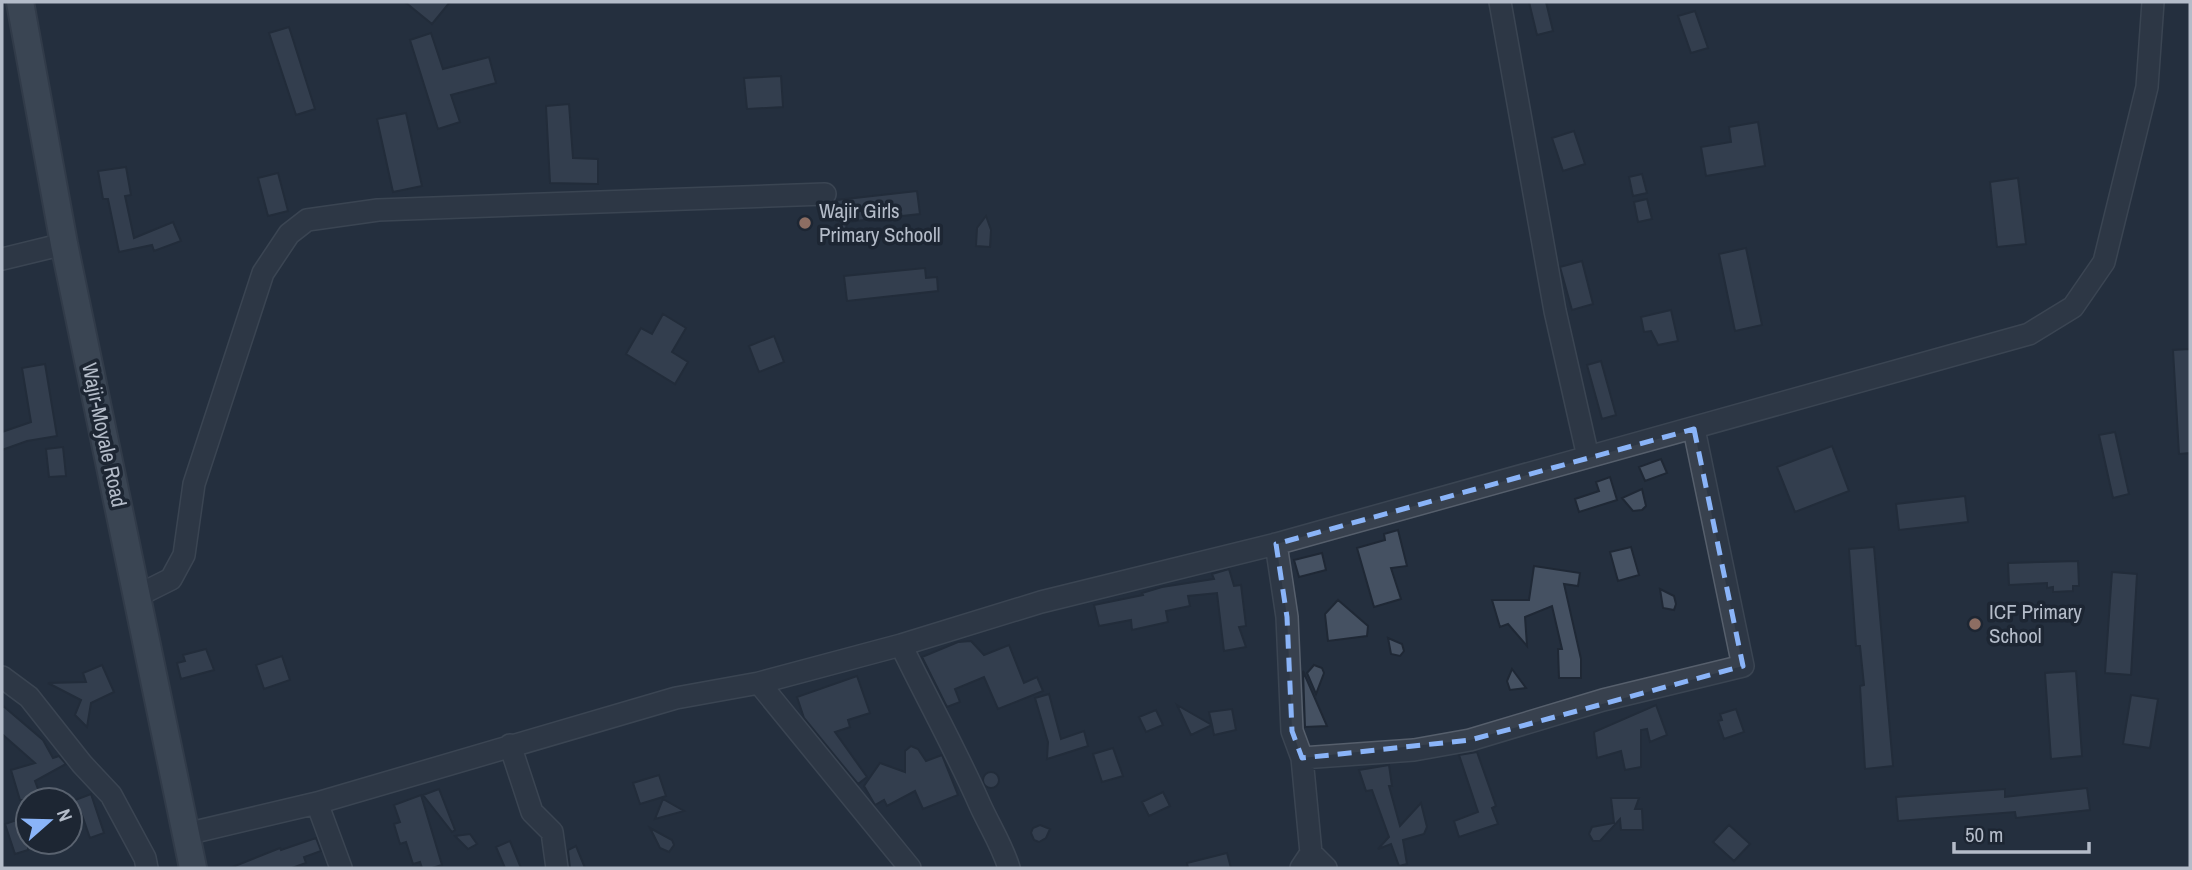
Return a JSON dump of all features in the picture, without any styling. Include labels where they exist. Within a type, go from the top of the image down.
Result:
[{"type":"main road","name":"Wajir-Moyale Road","points":[[20,2],[65,244],[193,868]]},
{"type":"street","points":[[1500,2],[1555,311],[1588,457]]},
{"type":"street","points":[[187,834],[317,803],[676,698],[759,683],[901,645],[1041,602],[1276,544],[2029,334],[2073,307],[2104,262],[2147,88],[2153,2]]},
{"type":"street","points":[[137,596],[171,579],[184,555],[194,484],[263,272],[289,234],[307,220],[379,210],[825,194]]},
{"type":"street","points":[[2,259],[65,244]]},
{"type":"street","points":[[1302,758],[1414,750],[1470,740],[1603,700],[1743,666],[1693,429]]},
{"type":"street","points":[[1276,544],[1287,617],[1292,731],[1302,758],[1312,863]]},
{"type":"street","points":[[901,645],[959,754],[982,808],[1000,841],[1009,868]]},
{"type":"street","points":[[2,677],[29,696],[82,764],[111,795],[145,858],[147,868]]},
{"type":"street","points":[[759,683],[910,868]]},
{"type":"street","points":[[510,745],[532,812],[551,832],[557,868]]},
{"type":"street","points":[[317,803],[341,868]]},
{"type":"highlighted area","points":[[1694,429],[1743,666],[1470,740],[1302,758],[1292,731],[1287,617],[1276,544]]},
{"type":"building","points":[[405,2],[450,2],[432,24]]},
{"type":"building","points":[[1529,2],[1546,2],[1553,31],[1537,35]]},
{"type":"building","points":[[1695,11],[1708,48],[1691,53],[1678,16]]},
{"type":"building","points":[[289,27],[315,109],[296,115],[269,33]]},
{"type":"building","points":[[431,33],[443,69],[489,57],[496,83],[451,95],[460,122],[438,129],[410,40]]},
{"type":"building","points":[[781,76],[783,107],[747,109],[744,78]]},
{"type":"building","points":[[569,104],[573,158],[598,159],[598,184],[550,183],[546,106]]},
{"type":"building","points":[[406,113],[422,186],[393,192],[377,119]]},
{"type":"building","points":[[1758,122],[1765,166],[1706,176],[1701,147],[1731,142],[1729,127]]},
{"type":"building","points":[[1574,131],[1585,164],[1563,171],[1552,138]]},
{"type":"building","points":[[126,167],[131,195],[125,196],[134,238],[173,222],[181,241],[154,251],[152,245],[119,252],[108,199],[103,199],[98,171]]},
{"type":"building","points":[[278,173],[288,211],[268,216],[258,178]]},
{"type":"building","points":[[1642,174],[1647,193],[1633,196],[1629,177]]},
{"type":"building","points":[[2018,178],[2026,244],[1997,247],[1990,182]]},
{"type":"building","points":[[917,191],[920,214],[847,222],[845,235],[841,239],[831,235],[832,228],[840,222],[837,200]]},
{"type":"building","points":[[1647,199],[1652,219],[1638,222],[1634,202]]},
{"type":"building","points":[[986,216],[991,230],[990,247],[976,246],[977,228]]},
{"type":"building","points":[[1746,248],[1762,325],[1735,331],[1719,254]]},
{"type":"building","points":[[1582,261],[1593,304],[1572,310],[1560,267]]},
{"type":"building","points":[[925,268],[926,278],[937,277],[938,291],[847,301],[844,276]]},
{"type":"building","points":[[1671,310],[1678,341],[1658,345],[1651,331],[1644,332],[1641,317]]},
{"type":"building","points":[[663,314],[686,328],[672,352],[688,362],[675,384],[626,354],[641,328],[652,334]]},
{"type":"building","points":[[774,336],[784,362],[759,372],[749,346]]},
{"type":"building","points":[[2190,349],[2190,453],[2179,454],[2173,350]]},
{"type":"building","points":[[1601,361],[1616,415],[1602,419],[1587,365]]},
{"type":"building","points":[[45,364],[57,436],[27,441],[2,450],[2,432],[31,422],[22,368]]},
{"type":"building","points":[[2115,432],[2129,494],[2113,498],[2099,435]]},
{"type":"building","points":[[1832,446],[1849,491],[1795,512],[1777,467]]},
{"type":"building","points":[[63,447],[66,476],[49,477],[46,449]]},
{"type":"building","points":[[1661,459],[1667,473],[1645,481],[1639,467]]},
{"type":"building","points":[[1610,477],[1617,500],[1579,512],[1575,499],[1599,491],[1596,482]]},
{"type":"building","points":[[1642,489],[1646,506],[1642,510],[1633,511],[1622,498]]},
{"type":"building","points":[[1965,496],[1968,522],[1899,530],[1896,504]]},
{"type":"building","points":[[1398,530],[1407,566],[1391,568],[1401,599],[1374,607],[1357,548],[1385,540],[1384,534]]},
{"type":"building","points":[[1631,547],[1639,575],[1618,581],[1610,552]]},
{"type":"building","points":[[1874,547],[1893,766],[1865,769],[1860,686],[1864,685],[1860,646],[1856,646],[1849,549]]},
{"type":"building","points":[[1322,553],[1326,570],[1299,577],[1294,560]]},
{"type":"building","points":[[2078,561],[2079,586],[2073,586],[2073,591],[2053,592],[2053,587],[2047,588],[2047,583],[2009,585],[2008,563]]},
{"type":"building","points":[[1534,566],[1580,573],[1578,586],[1564,584],[1581,659],[1581,678],[1559,678],[1558,649],[1562,649],[1552,606],[1525,617],[1527,646],[1508,624],[1500,627],[1492,600],[1529,600]]},
{"type":"building","points":[[1229,569],[1234,586],[1241,585],[1246,626],[1239,627],[1246,647],[1224,651],[1217,593],[1188,596],[1190,606],[1166,611],[1168,622],[1132,630],[1131,620],[1099,626],[1094,605],[1143,595],[1142,593],[1162,587],[1214,579],[1212,574]]},
{"type":"building","points":[[2112,572],[2137,574],[2131,675],[2105,673]]},
{"type":"building","points":[[1660,589],[1674,596],[1674,610],[1663,608]]},
{"type":"building","points":[[1338,600],[1368,626],[1367,636],[1328,641],[1325,614]]},
{"type":"building","points":[[1388,638],[1402,644],[1404,651],[1400,656],[1391,654]]},
{"type":"building","points":[[971,641],[984,655],[1009,645],[1024,683],[1037,677],[1043,691],[998,709],[984,677],[955,689],[960,702],[947,707],[922,657],[958,642]]},
{"type":"building","points":[[206,649],[214,670],[181,679],[177,663],[185,661],[183,655]]},
{"type":"building","points":[[282,656],[290,680],[264,689],[256,665]]},
{"type":"building","points":[[102,665],[114,692],[91,703],[87,727],[75,715],[81,700],[48,683],[86,682],[83,673]]},
{"type":"building","points":[[1314,665],[1322,668],[1324,673],[1316,694],[1307,673]]},
{"type":"building","points":[[1512,669],[1526,688],[1510,690],[1507,681]]},
{"type":"building","points":[[1303,671],[1327,726],[1305,727]]},
{"type":"building","points":[[2076,671],[2082,756],[2051,759],[2045,673]]},
{"type":"building","points":[[857,676],[870,713],[848,720],[850,727],[835,732],[867,777],[858,784],[804,718],[797,697]]},
{"type":"building","points":[[1049,694],[1061,739],[1084,731],[1088,746],[1047,759],[1048,742],[1035,698]]},
{"type":"building","points":[[2131,695],[2158,699],[2150,748],[2123,744]]},
{"type":"building","points":[[2,705],[43,740],[53,758],[59,756],[66,764],[35,781],[37,786],[16,786],[11,770],[35,763],[2,734]]},
{"type":"building","points":[[1177,705],[1212,725],[1191,735]]},
{"type":"building","points":[[1656,705],[1667,735],[1650,742],[1647,729],[1641,730],[1641,767],[1625,770],[1621,751],[1597,758],[1594,732]]},
{"type":"building","points":[[1232,709],[1236,730],[1214,735],[1209,712]]},
{"type":"building","points":[[1736,709],[1744,732],[1724,739],[1718,721],[1722,720],[1720,714]]},
{"type":"building","points":[[1156,710],[1163,725],[1146,732],[1139,717]]},
{"type":"building","points":[[911,746],[918,749],[926,761],[942,755],[958,795],[923,809],[915,791],[887,806],[884,800],[875,805],[864,786],[880,763],[905,772],[905,751]]},
{"type":"building","points":[[1113,748],[1123,776],[1102,782],[1093,754]]},
{"type":"building","points":[[1477,752],[1496,806],[1492,808],[1498,824],[1459,837],[1454,821],[1478,812],[1459,755]]},
{"type":"building","points":[[1389,765],[1392,786],[1389,786],[1400,826],[1421,803],[1427,827],[1424,834],[1403,840],[1407,864],[1399,866],[1391,844],[1378,849],[1389,837],[1372,790],[1366,791],[1359,770]]},
{"type":"building","points":[[991,772],[997,774],[997,786],[991,788],[985,786],[983,780],[985,774]]},
{"type":"building","points":[[659,775],[666,796],[640,804],[633,783]]},
{"type":"building","points":[[2087,788],[2090,810],[2016,818],[2015,812],[1898,821],[1896,797],[2005,789],[2005,797]]},
{"type":"building","points":[[439,789],[455,830],[452,832],[423,795]]},
{"type":"building","points":[[1163,792],[1170,806],[1149,816],[1142,802]]},
{"type":"building","points":[[91,794],[104,833],[90,838],[84,821],[84,797]]},
{"type":"building","points":[[421,795],[442,865],[432,868],[422,868],[420,862],[413,864],[406,842],[400,844],[394,824],[400,822],[394,805]]},
{"type":"building","points":[[1611,798],[1639,798],[1635,809],[1642,809],[1643,830],[1621,830],[1620,819],[1600,841],[1593,841],[1589,834],[1592,827],[1614,823]]},
{"type":"building","points":[[663,799],[684,811],[655,819]]},
{"type":"building","points":[[14,821],[14,851],[5,824]]},
{"type":"building","points":[[1040,825],[1050,829],[1046,838],[1039,842],[1034,840],[1031,833],[1033,828]]},
{"type":"building","points":[[1729,825],[1750,844],[1734,861],[1713,842]]},
{"type":"building","points":[[650,828],[672,840],[674,845],[669,852],[660,848]]},
{"type":"building","points":[[470,834],[477,844],[468,849],[455,836]]},
{"type":"building","points":[[316,838],[321,851],[304,857],[306,863],[292,868],[230,868],[280,848],[281,850]]},
{"type":"building","points":[[510,841],[521,868],[505,868],[496,847]]},
{"type":"building","points":[[576,846],[585,868],[570,868],[568,850]]},
{"type":"building","points":[[1227,853],[1231,868],[1188,868],[1187,863]]},
{"type":"place","name":"Wajir Girls Primary Schooll","points":[[805,223]]},
{"type":"place","name":"ICF Primary School","points":[[1975,624]]}]
